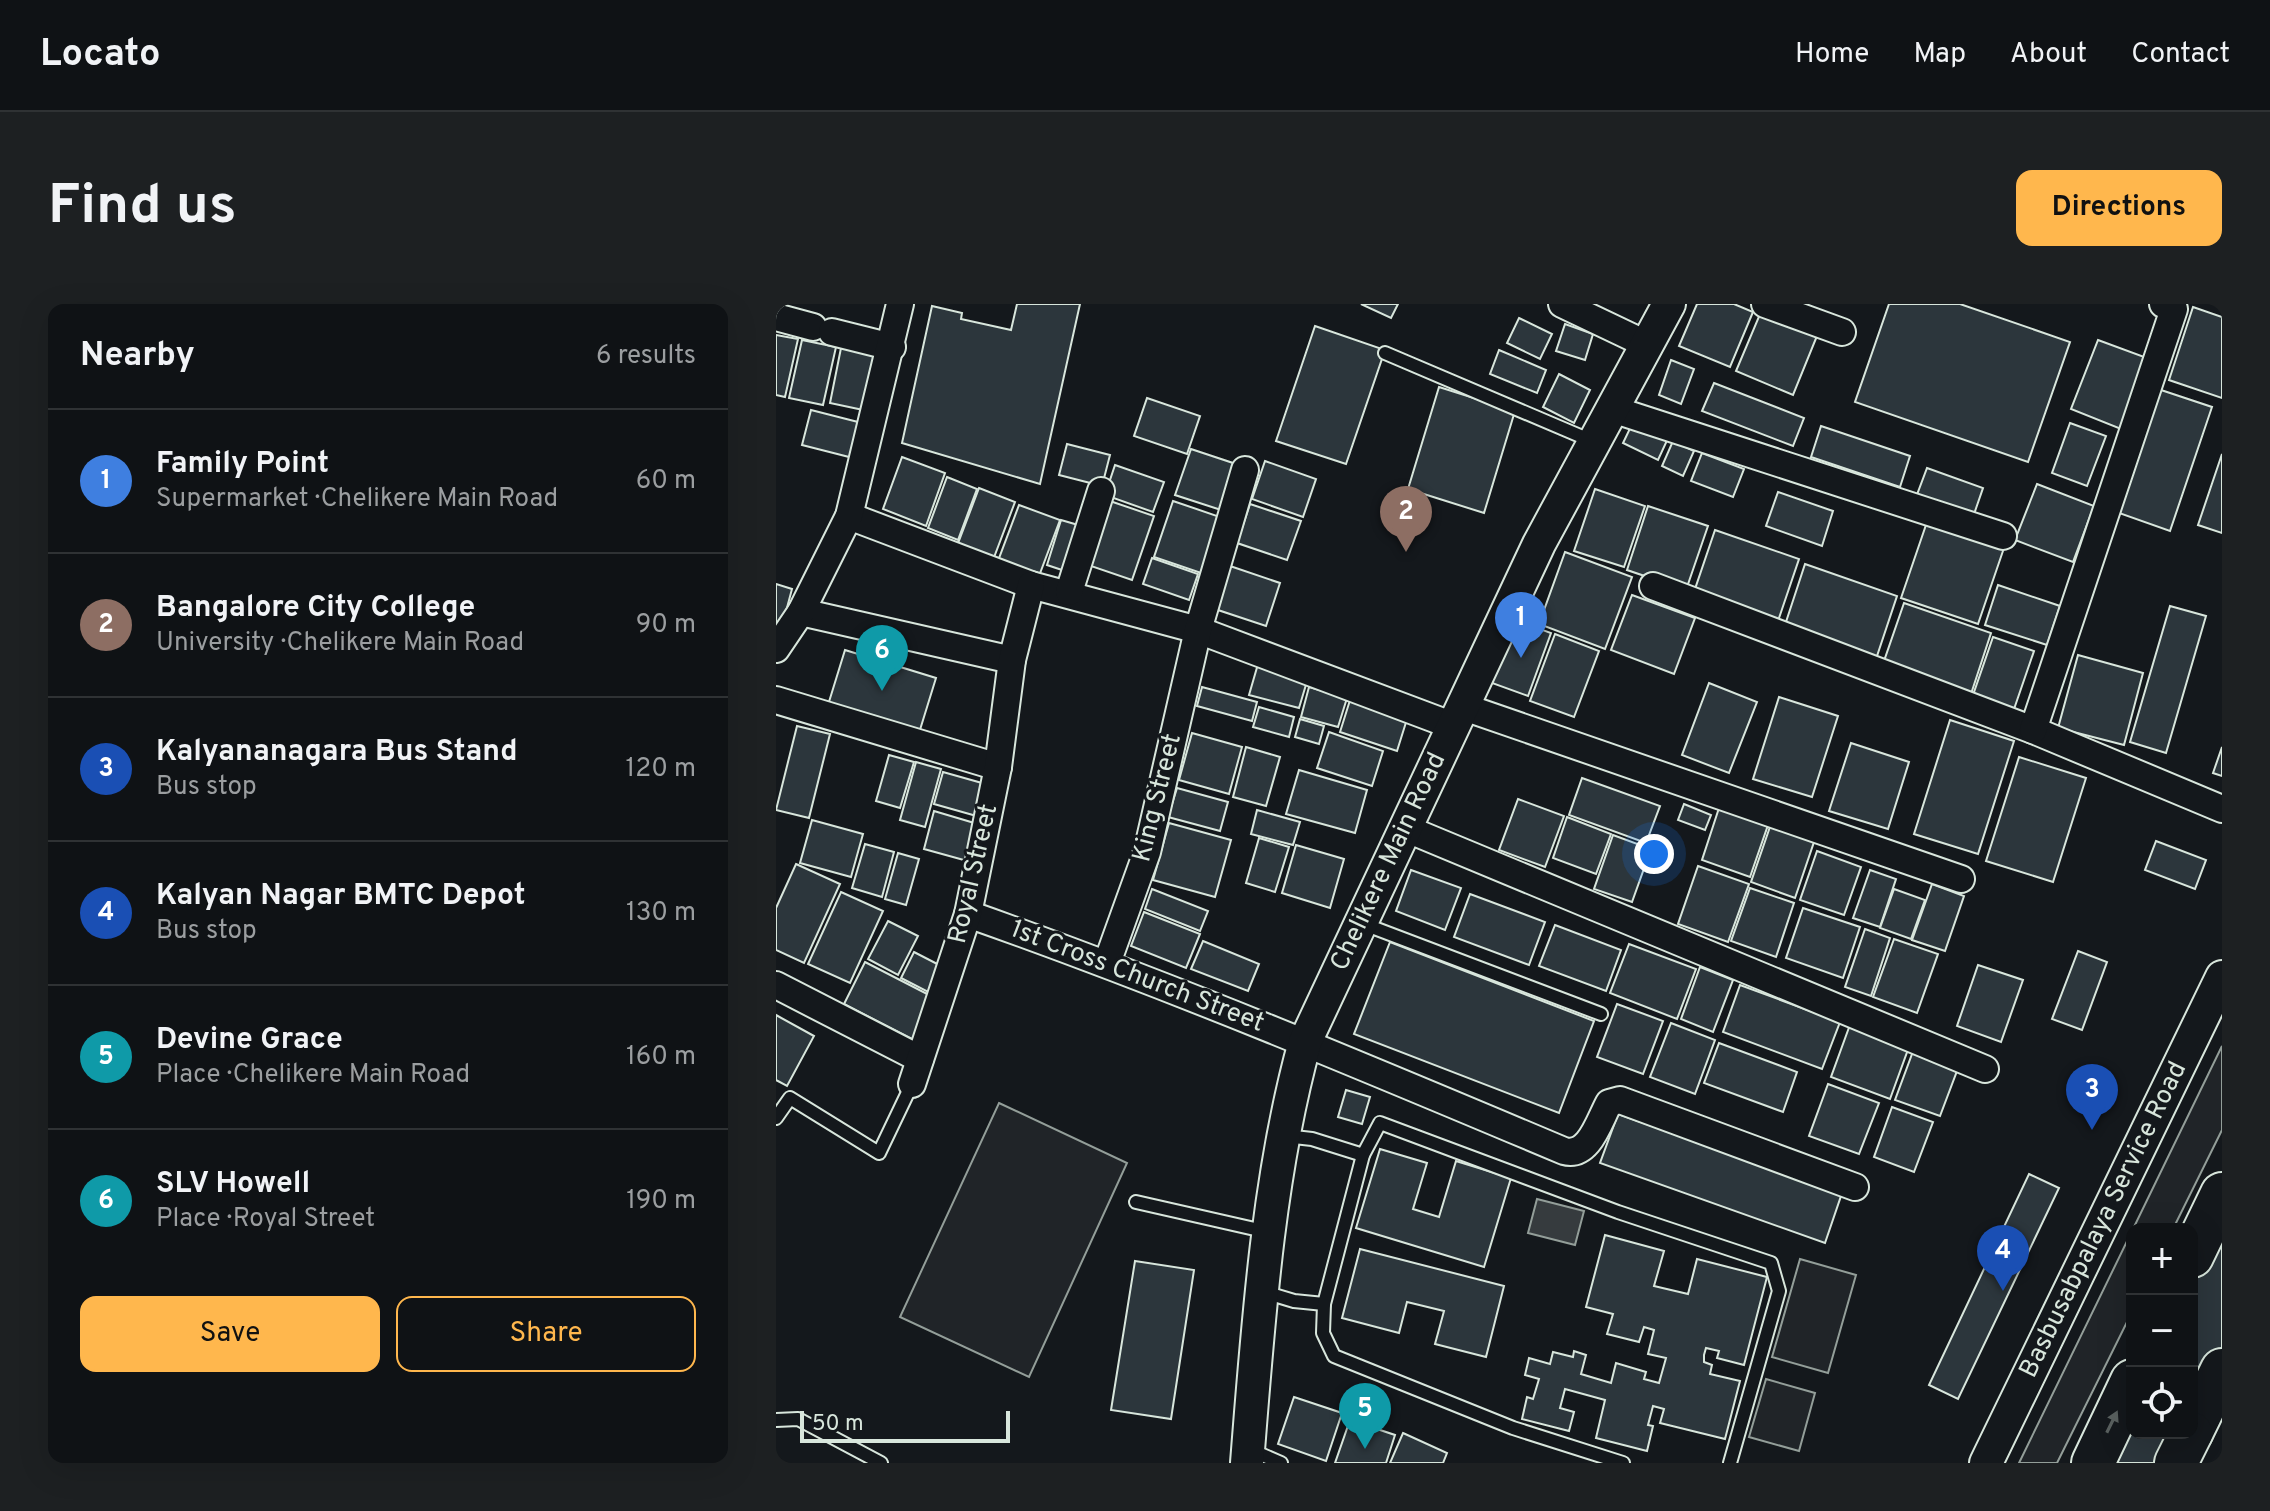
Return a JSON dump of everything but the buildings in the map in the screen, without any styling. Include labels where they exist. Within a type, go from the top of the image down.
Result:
[{"type":"highway","points":[[2198,1244],[2222,1194]]},
{"type":"highway","points":[[2198,1420],[2222,1370]]},
{"type":"highway","points":[[2093,1463],[2126,1394]]},
{"type":"highway","points":[[2176,1463],[2188,1439]]},
{"type":"street","points":[[776,649],[801,612],[849,516],[900,304]]},
{"type":"street","points":[[1562,304],[1648,345]]},
{"type":"street","name":"Chelikere Main Road","points":[[1248,1456],[1262,1291],[1292,1090],[1305,1042],[1539,544],[1669,304]]},
{"type":"street","points":[[1765,304],[1842,332]]},
{"type":"street","points":[[2033,730],[2174,309],[2163,304]]},
{"type":"street","points":[[776,317],[892,347]]},
{"type":"street","points":[[1612,409],[2003,536]]},
{"type":"street","name":"King Street","points":[[1107,963],[1147,852],[1198,630],[1245,470]]},
{"type":"street","points":[[1069,592],[1101,491]]},
{"type":"street","points":[[849,516],[1031,585],[1069,592],[1198,630],[1961,879]]},
{"type":"street","name":"Royal Street","points":[[912,1084],[968,914],[998,767],[1012,660],[1031,585]]},
{"type":"street","points":[[1653,586],[2033,730],[2222,809]]},
{"type":"street","points":[[801,612],[1012,660]]},
{"type":"street","points":[[776,700],[998,767]]},
{"type":"street","points":[[1407,829],[1985,1069]]},
{"type":"street","name":"1st Cross Church Street","points":[[968,914],[1107,963],[1564,1151],[1578,1152],[1585,1147],[1609,1103],[1620,1100],[1855,1187]]},
{"type":"street","name":"Basbusabpalaya Service Road","points":[[1986,1463],[2222,977]]},
{"type":"street","points":[[776,985],[920,1059]]},
{"type":"lane","points":[[1385,353],[1594,442]]},
{"type":"lane","points":[[1361,923],[1601,1014]]},
{"type":"lane","name":"Royal Street","points":[[776,1118],[790,1098],[879,1153],[912,1084]]},
{"type":"lane","points":[[1623,1463],[1513,1428],[1334,1356],[1323,1333],[1324,1304],[1363,1155],[1380,1123],[1618,1212],[1771,1263],[1779,1291],[1730,1463]]},
{"type":"lane","points":[[1285,1136],[1312,1139],[1363,1155]]},
{"type":"lane","points":[[1136,1202],[1271,1233]]},
{"type":"lane","points":[[1262,1291],[1294,1301],[1324,1304]]},
{"type":"lane","points":[[776,1420],[798,1419],[881,1463]]},
{"type":"lane","points":[[1248,1456],[1281,1463]]},
{"type":"shaded area","points":[[2222,1046],[2222,1130],[2176,1223],[2136,1223]]},
{"type":"shaded area","points":[[999,1103],[1127,1163],[1029,1377],[900,1317]]},
{"type":"shaded area","points":[[1537,1199],[1584,1211],[1575,1245],[1528,1233]]},
{"type":"shaded area","points":[[2126,1243],[2126,1324],[2057,1463],[2019,1463]]},
{"type":"shaded area","points":[[1800,1259],[1856,1275],[1828,1373],[1772,1357]]},
{"type":"shaded area","points":[[1766,1379],[1815,1393],[1799,1451],[1749,1437]]},
{"type":"place","name":"Bangalore City College","points":[[1406,552]]},
{"type":"place","name":"Family Point","points":[[1521,658]]},
{"type":"place","name":"SLV Howell","points":[[882,691]]},
{"type":"place","name":"Kalyananagara Bus Stand","points":[[2092,1130]]},
{"type":"place","name":"Kalyan Nagar BMTC Depot","points":[[2003,1291]]},
{"type":"place","name":"Devine Grace","points":[[1365,1449]]}]
